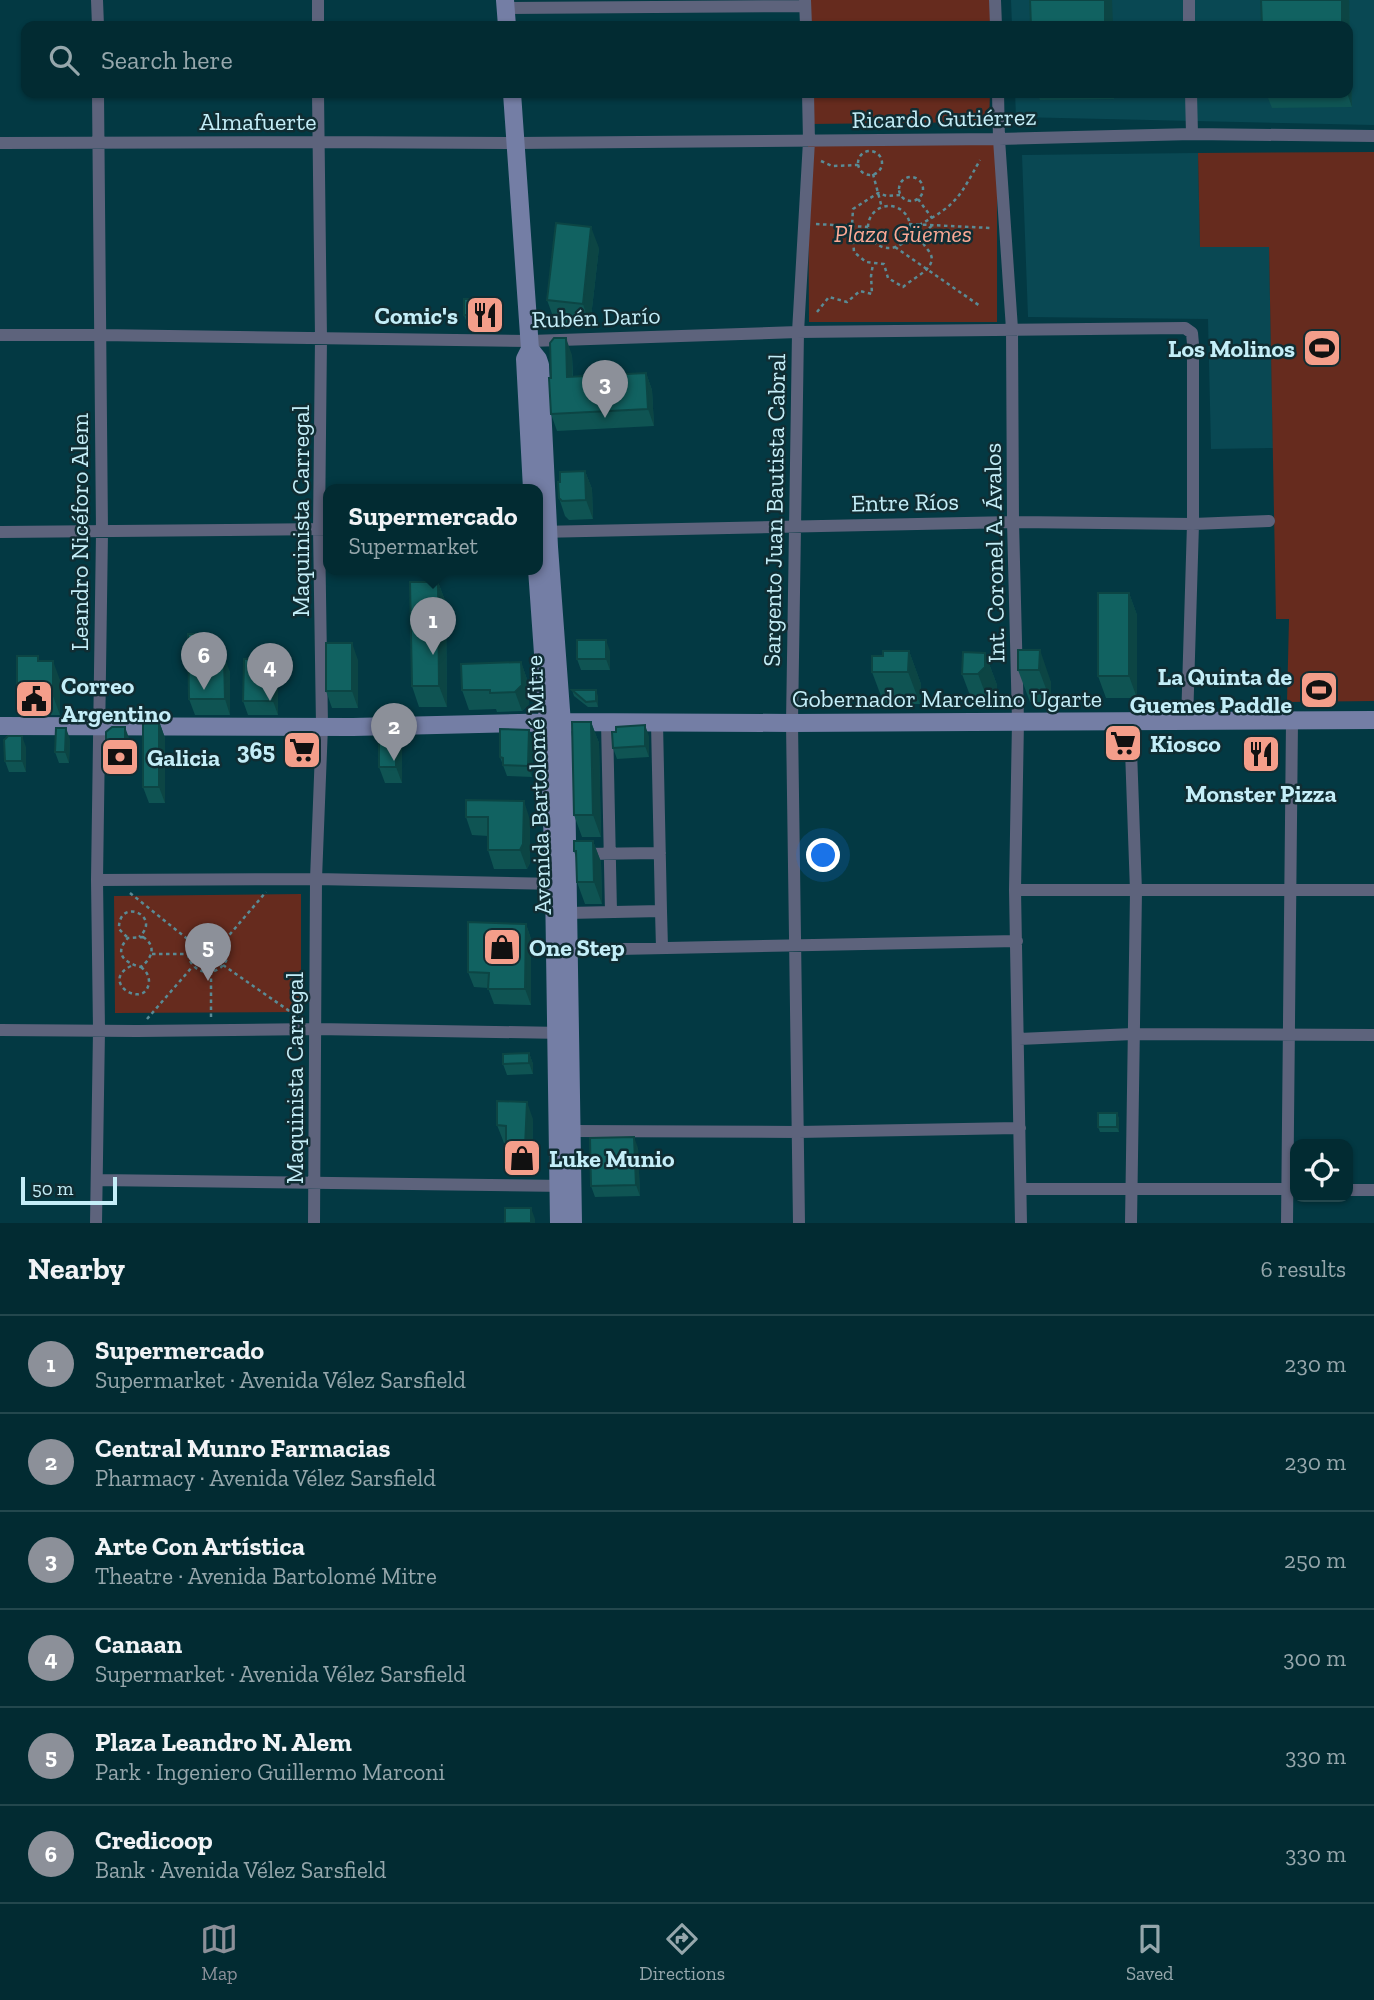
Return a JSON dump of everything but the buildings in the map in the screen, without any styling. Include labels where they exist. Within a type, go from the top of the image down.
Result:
[{"type":"main road","name":"Avenida Bartolomé Mitre","points":[[512,98],[530,345],[525,359],[532,484]]},
{"type":"main road","name":"Avenida Bartolomé Mitre","points":[[530,345],[540,365],[542,484]]},
{"type":"main road","name":"Avenida Bartolomé Mitre","points":[[543,532],[555,723],[561,884],[566,1186],[573,1223]]},
{"type":"main road","name":"Avenida Bartolomé Mitre","points":[[538,575],[555,723],[566,778],[567,854],[561,884],[567,913],[569,950],[563,1033],[573,1131],[559,1223]]},
{"type":"main road","name":"Gobernador Marcelino Ugarte","points":[[0,726],[353,727],[607,722],[1374,720]]},
{"type":"street","points":[[97,0],[98,21]]},
{"type":"street","points":[[318,0],[318,21]]},
{"type":"street","points":[[995,0],[996,21]]},
{"type":"street","points":[[1189,0],[1189,21]]},
{"type":"street","points":[[506,12],[805,3],[806,21]]},
{"type":"street","name":"Leandro Nicéforo Alem","points":[[96,1223],[102,532],[98,98]]},
{"type":"street","name":"Maquinista Carregal","points":[[314,1223],[316,879],[322,726],[323,529],[318,98]]},
{"type":"street","name":"Sargento Juan Bautista Cabral","points":[[799,1223],[792,723],[798,332],[809,141],[808,98]]},
{"type":"street","name":"Int. Coronel A. Ávalos","points":[[998,98],[1012,329],[1018,721],[1015,890],[1021,1223]]},
{"type":"street","points":[[1191,98],[1192,134]]},
{"type":"street","name":"Ricardo Gutiérrez","points":[[515,144],[999,139],[1192,134],[1374,136]]},
{"type":"street","name":"Almafuerte","points":[[0,142],[515,144]]},
{"type":"street","name":"Rubén Darío","points":[[0,335],[321,338],[530,345],[798,332],[1185,328],[1192,333],[1194,524]]},
{"type":"street","name":"Entre Ríos","points":[[543,532],[795,525],[1013,522],[1194,524],[1269,521]]},
{"type":"street","points":[[1187,722],[1194,524]]},
{"type":"street","points":[[0,532],[323,529]]},
{"type":"street","points":[[1290,1139],[1292,721]]},
{"type":"street","points":[[607,722],[611,912]]},
{"type":"street","points":[[1130,722],[1136,891],[1131,1223]]},
{"type":"street","points":[[657,723],[662,948]]},
{"type":"street","points":[[567,854],[660,853]]},
{"type":"street","points":[[97,880],[316,879],[561,884]]},
{"type":"street","points":[[1015,890],[1374,890]]},
{"type":"street","points":[[567,913],[661,911]]},
{"type":"street","points":[[569,950],[1017,942]]},
{"type":"street","points":[[0,1030],[316,1029],[563,1033]]},
{"type":"street","points":[[1019,1039],[1133,1034],[1374,1035]]},
{"type":"street","points":[[573,1131],[798,1132],[1020,1128]]},
{"type":"street","points":[[97,1180],[566,1186]]},
{"type":"street","points":[[1021,1189],[1290,1189]]},
{"type":"street","points":[[1353,1189],[1374,1189]]},
{"type":"street","points":[[1287,1223],[1290,1198]]},
{"type":"path","points":[[866,152],[877,153],[882,163],[880,170],[873,174],[865,174],[858,165],[860,157],[866,152]]},
{"type":"path","points":[[818,158],[832,166],[858,165]]},
{"type":"path","points":[[919,225],[950,207],[960,196],[980,160]]},
{"type":"path","points":[[873,174],[882,208]]},
{"type":"path","points":[[878,192],[887,196],[900,195],[910,201],[918,199],[923,188],[920,181],[913,176],[905,178],[899,183],[900,195]]},
{"type":"path","points":[[878,192],[853,209],[854,252],[866,262],[884,264],[888,278],[904,286],[927,269],[931,255],[921,237],[933,225]]},
{"type":"path","points":[[918,199],[932,218]]},
{"type":"path","points":[[892,206],[908,218],[909,224],[907,237],[895,247],[878,245],[868,227],[873,214],[892,206]]},
{"type":"path","points":[[813,224],[868,227]]},
{"type":"path","points":[[909,224],[991,228]]},
{"type":"path","points":[[895,247],[980,306]]},
{"type":"path","points":[[817,313],[829,297],[847,302],[860,291],[872,294],[870,276],[874,263]]},
{"type":"path","points":[[225,940],[279,879]]},
{"type":"path","points":[[114,880],[190,941]]},
{"type":"path","points":[[139,937],[146,927],[145,918],[137,912],[129,911],[122,916],[119,924],[121,933],[128,938],[143,937],[150,944],[152,954],[141,967]]},
{"type":"path","points":[[207,931],[220,935],[225,940],[228,953],[223,965],[211,972],[198,970],[193,966],[187,954],[190,941],[207,931]]},
{"type":"path","points":[[128,938],[122,945],[124,960],[145,970],[149,979],[147,988],[139,994],[130,994],[122,988],[120,979],[124,970],[132,966]]},
{"type":"path","points":[[152,954],[187,954]]},
{"type":"path","points":[[223,965],[316,1029]]},
{"type":"path","points":[[137,1031],[193,966]]},
{"type":"path","points":[[211,972],[211,1030]]},
{"type":"shaded area","points":[[1011,0],[1374,0],[1374,125],[1016,117],[1015,98],[1353,98],[1353,21],[1012,21]]},
{"type":"shaded area","name":"Los Molinos","points":[[1198,153],[1200,247],[1269,246],[1273,448],[1211,449],[1208,319],[1028,317],[1022,155]]},
{"type":"green space","points":[[810,0],[994,0],[993,21],[811,21]]},
{"type":"green space","points":[[811,98],[990,98],[989,122],[811,124]]},
{"type":"green space","name":"Plaza Güemes","points":[[808,144],[997,144],[997,322],[809,322]]},
{"type":"green space","name":"Los Molinos","points":[[1374,152],[1374,701],[1287,702],[1289,619],[1276,619],[1269,247],[1200,247],[1198,153]]},
{"type":"green space","points":[[301,894],[301,1012],[115,1013],[114,896]]},
{"type":"place","name":"Comic's","points":[[485,315]]},
{"type":"place","name":"Los Molinos","points":[[1322,348]]},
{"type":"place","name":"Arte Con Artística","points":[[605,418]]},
{"type":"place","name":"Supermercado","points":[[433,655]]},
{"type":"place","name":"Credicoop","points":[[204,690]]},
{"type":"place","name":"La Quinta de Guemes Paddle","points":[[1319,690]]},
{"type":"place","name":"Correo Argentino","points":[[34,699]]},
{"type":"place","name":"Canaan","points":[[270,701]]},
{"type":"place","name":"Kiosco","points":[[1123,743]]},
{"type":"place","name":"365","points":[[302,750]]},
{"type":"place","name":"Monster Pizza","points":[[1261,754]]},
{"type":"place","name":"Galicia","points":[[120,757]]},
{"type":"place","name":"Central Munro Farmacias","points":[[394,761]]},
{"type":"place","name":"One Step","points":[[502,947]]},
{"type":"place","name":"Plaza Leandro N. Alem","points":[[208,981]]},
{"type":"place","name":"Luke Munio","points":[[522,1158]]}]
